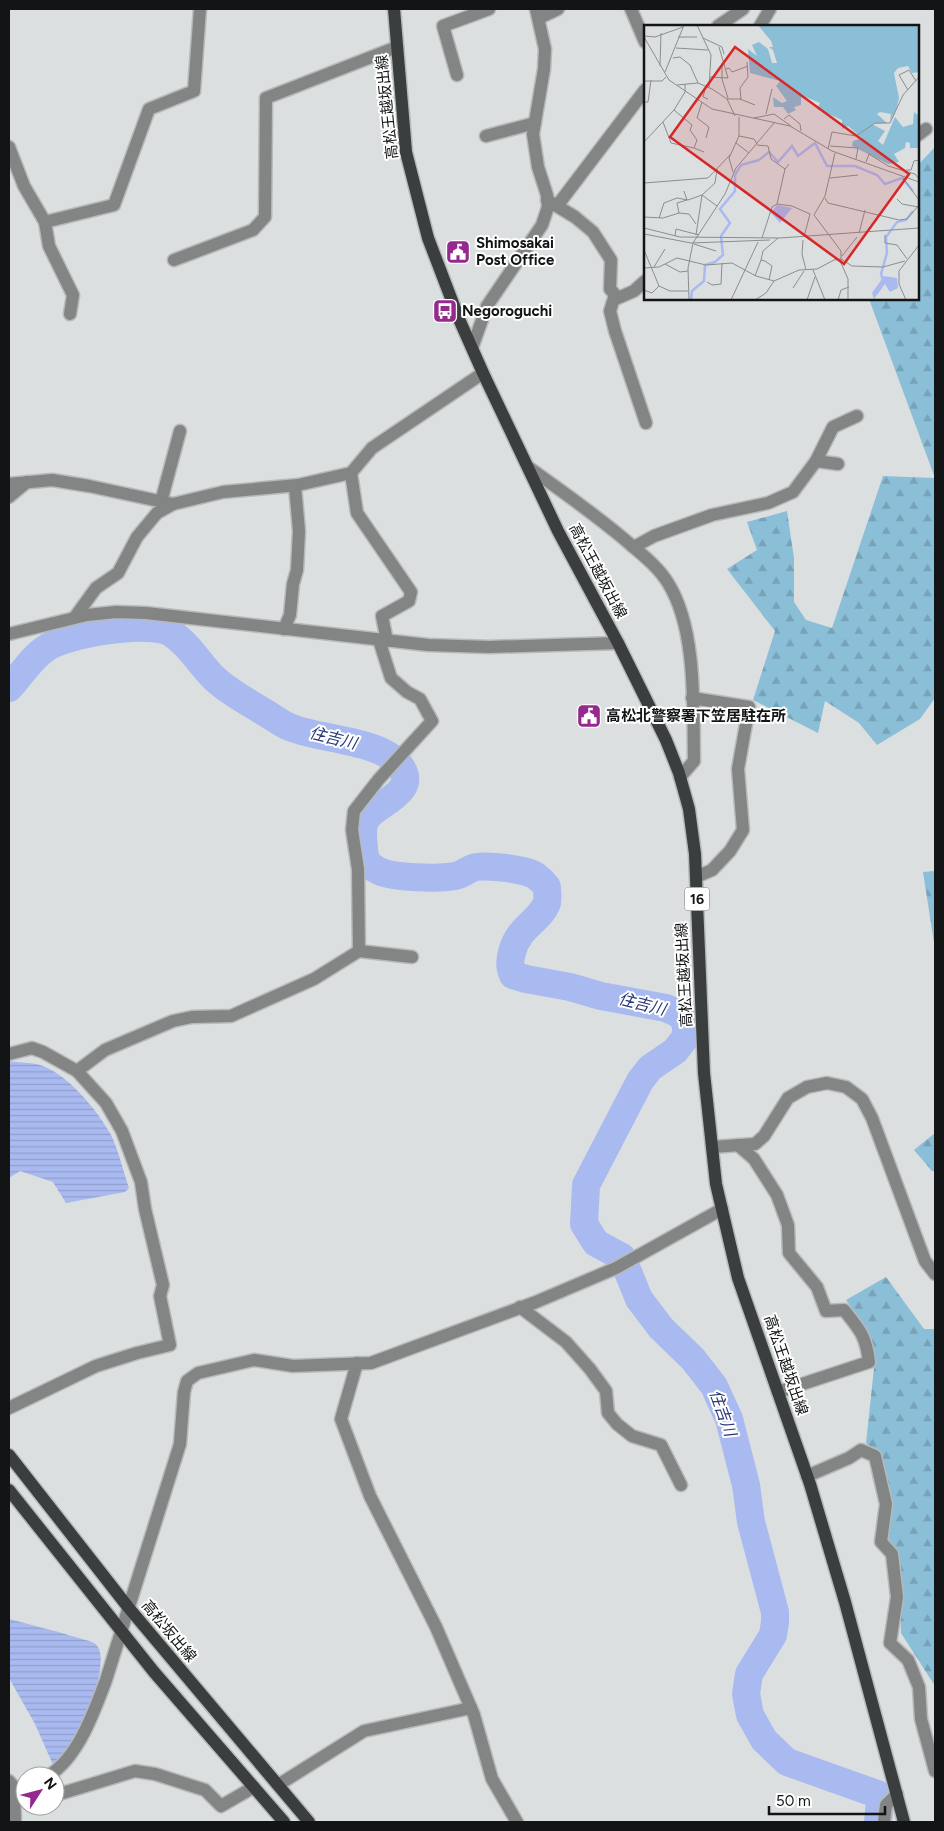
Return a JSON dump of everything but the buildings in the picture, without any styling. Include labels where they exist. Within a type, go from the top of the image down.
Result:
[{"type":"main road","name":"高松王越坂出線","points":[[394,9],[406,152],[428,238],[483,373],[558,531],[618,643],[666,740],[680,777],[689,809],[694,854],[704,1073],[716,1184],[738,1278],[807,1476],[848,1612],[904,1822]]},
{"type":"main road","name":"高松坂出線","points":[[9,1455],[128,1607],[309,1822]]},
{"type":"main road","points":[[9,1490],[122,1632],[284,1822]]},
{"type":"street","points":[[45,222],[114,205],[149,108],[194,91],[200,9]]},
{"type":"street","points":[[457,75],[444,26],[489,9]]},
{"type":"street","points":[[558,9],[537,14],[545,49],[544,70],[533,134],[536,160],[552,203],[576,217],[593,232],[611,260],[610,290],[618,298],[634,291],[644,281]]},
{"type":"street","points":[[631,9],[644,40]]},
{"type":"street","points":[[719,25],[743,9]]},
{"type":"street","points":[[761,25],[770,9]]},
{"type":"street","points":[[174,260],[253,230],[264,217],[266,98],[398,47]]},
{"type":"street","points":[[472,348],[487,306],[542,225],[548,207],[644,91]]},
{"type":"street","points":[[486,136],[535,123]]},
{"type":"street","points":[[9,147],[24,186],[45,222],[49,246],[73,295],[70,314]]},
{"type":"street","points":[[615,295],[610,311],[646,423]]},
{"type":"street","points":[[9,484],[52,480],[167,503],[223,492],[295,486],[351,473],[372,448],[483,373]]},
{"type":"street","points":[[634,547],[654,536],[679,527],[712,516],[768,503],[793,492],[816,461],[833,427],[857,416]]},
{"type":"street","points":[[75,617],[96,588],[118,573],[137,537],[167,503],[180,431]]},
{"type":"street","points":[[816,461],[838,464]]},
{"type":"street","points":[[528,467],[608,524],[649,560],[668,582],[679,607],[689,642],[694,761],[680,777]]},
{"type":"street","points":[[351,473],[357,513],[411,592],[409,601],[382,616],[383,640],[391,678],[407,692],[420,699],[432,721],[379,779],[354,811],[352,830],[358,869],[359,951]]},
{"type":"street","points":[[9,497],[28,482]]},
{"type":"street","points":[[284,629],[290,615],[293,584],[297,570],[299,531],[295,486]]},
{"type":"street","points":[[9,634],[75,617],[116,612],[146,613],[428,645],[489,647],[618,643]]},
{"type":"street","points":[[692,698],[750,707],[738,769],[743,830],[730,851],[712,870],[696,877]]},
{"type":"street","points":[[77,1071],[105,1050],[173,1021],[192,1017],[231,1016],[314,979],[359,951],[412,957]]},
{"type":"street","points":[[9,1054],[32,1048],[44,1052],[77,1071],[106,1102],[122,1131],[141,1182],[145,1209],[163,1285],[160,1296],[170,1345],[136,1353],[96,1366],[9,1408]]},
{"type":"street","points":[[712,1147],[755,1144],[764,1136],[788,1098],[807,1087],[827,1083],[846,1087],[862,1099],[872,1118],[925,1260],[935,1274]]},
{"type":"street","points":[[738,1145],[754,1159],[776,1195],[788,1225],[789,1253],[817,1287],[826,1311],[844,1310],[861,1332],[867,1345],[869,1362],[778,1392]]},
{"type":"street","points":[[62,1766],[92,1716],[122,1632],[128,1607],[180,1444],[184,1392],[187,1382],[198,1373],[254,1360],[293,1366],[372,1362],[520,1307],[616,1268],[722,1210]]},
{"type":"street","points":[[520,1307],[566,1342],[590,1369],[606,1391],[608,1413],[617,1424],[632,1436],[661,1445],[681,1485]]},
{"type":"street","points":[[356,1363],[341,1419],[370,1496],[436,1627],[471,1708],[492,1779],[517,1822]]},
{"type":"street","points":[[807,1476],[849,1458],[861,1450],[875,1456],[886,1504],[881,1542],[892,1554],[897,1597],[890,1643],[908,1660],[919,1687],[920,1719],[935,1769]]},
{"type":"street","points":[[278,1785],[364,1732],[471,1708]]},
{"type":"street","points":[[65,1792],[135,1771],[155,1774],[205,1790],[221,1806],[254,1787]]},
{"type":"street","points":[[14,1786],[15,1822]]},
{"type":"street","points":[[884,1822],[886,1805],[897,1794]]},
{"type":"green space","points":[[935,147],[935,478],[869,300],[919,300],[919,164]]},
{"type":"green space","points":[[883,476],[935,478],[935,698],[920,719],[877,745],[859,723],[825,701],[818,733],[753,700],[775,631],[727,569],[757,550],[747,522],[787,511],[794,558],[794,602],[806,620],[832,628]]},
{"type":"green space","points":[[935,871],[935,949],[923,872]]},
{"type":"green space","points":[[935,1133],[935,1171],[932,1171],[914,1150]]},
{"type":"green space","points":[[886,1277],[924,1329],[935,1329],[935,1686],[901,1633],[900,1562],[885,1541],[893,1502],[880,1458],[866,1443],[874,1368],[867,1331],[846,1300]]},
{"type":"shaded area","points":[[9,1061],[43,1066],[62,1077],[81,1094],[113,1139],[129,1188],[125,1192],[66,1203],[53,1182],[20,1171],[9,1178]]},
{"type":"shaded area","points":[[9,1619],[89,1641],[94,1643],[99,1649],[101,1660],[100,1672],[83,1725],[71,1746],[55,1766],[35,1724],[9,1678]]},
{"type":"waterway","name":"住吉川","points":[[9,688],[40,653],[55,643],[107,630],[127,628],[160,629],[171,633],[225,687],[281,723],[299,731],[365,745],[392,758],[401,767],[405,776],[404,784],[400,791],[372,813],[367,818],[363,828],[365,856],[367,862],[375,869],[395,875],[448,877],[476,867],[498,867],[531,874],[542,881],[547,887],[547,903],[515,943],[510,961],[513,975],[570,987],[601,996],[666,1008],[679,1014],[686,1023],[686,1037],[675,1051],[650,1068],[640,1081],[586,1185],[584,1224],[596,1243],[622,1257],[639,1299],[661,1328],[693,1359],[714,1386],[729,1419],[746,1485],[751,1522],[775,1612],[773,1635],[749,1674],[746,1694],[750,1715],[764,1740],[787,1762],[877,1794],[880,1801],[878,1822]]},
{"type":"place","name":"Shimosakai Post Office","points":[[458,252]]},
{"type":"place","name":"Negoroguchi","points":[[445,311]]},
{"type":"place","name":"高松北警察署下笠居駐在所","points":[[589,716]]}]
